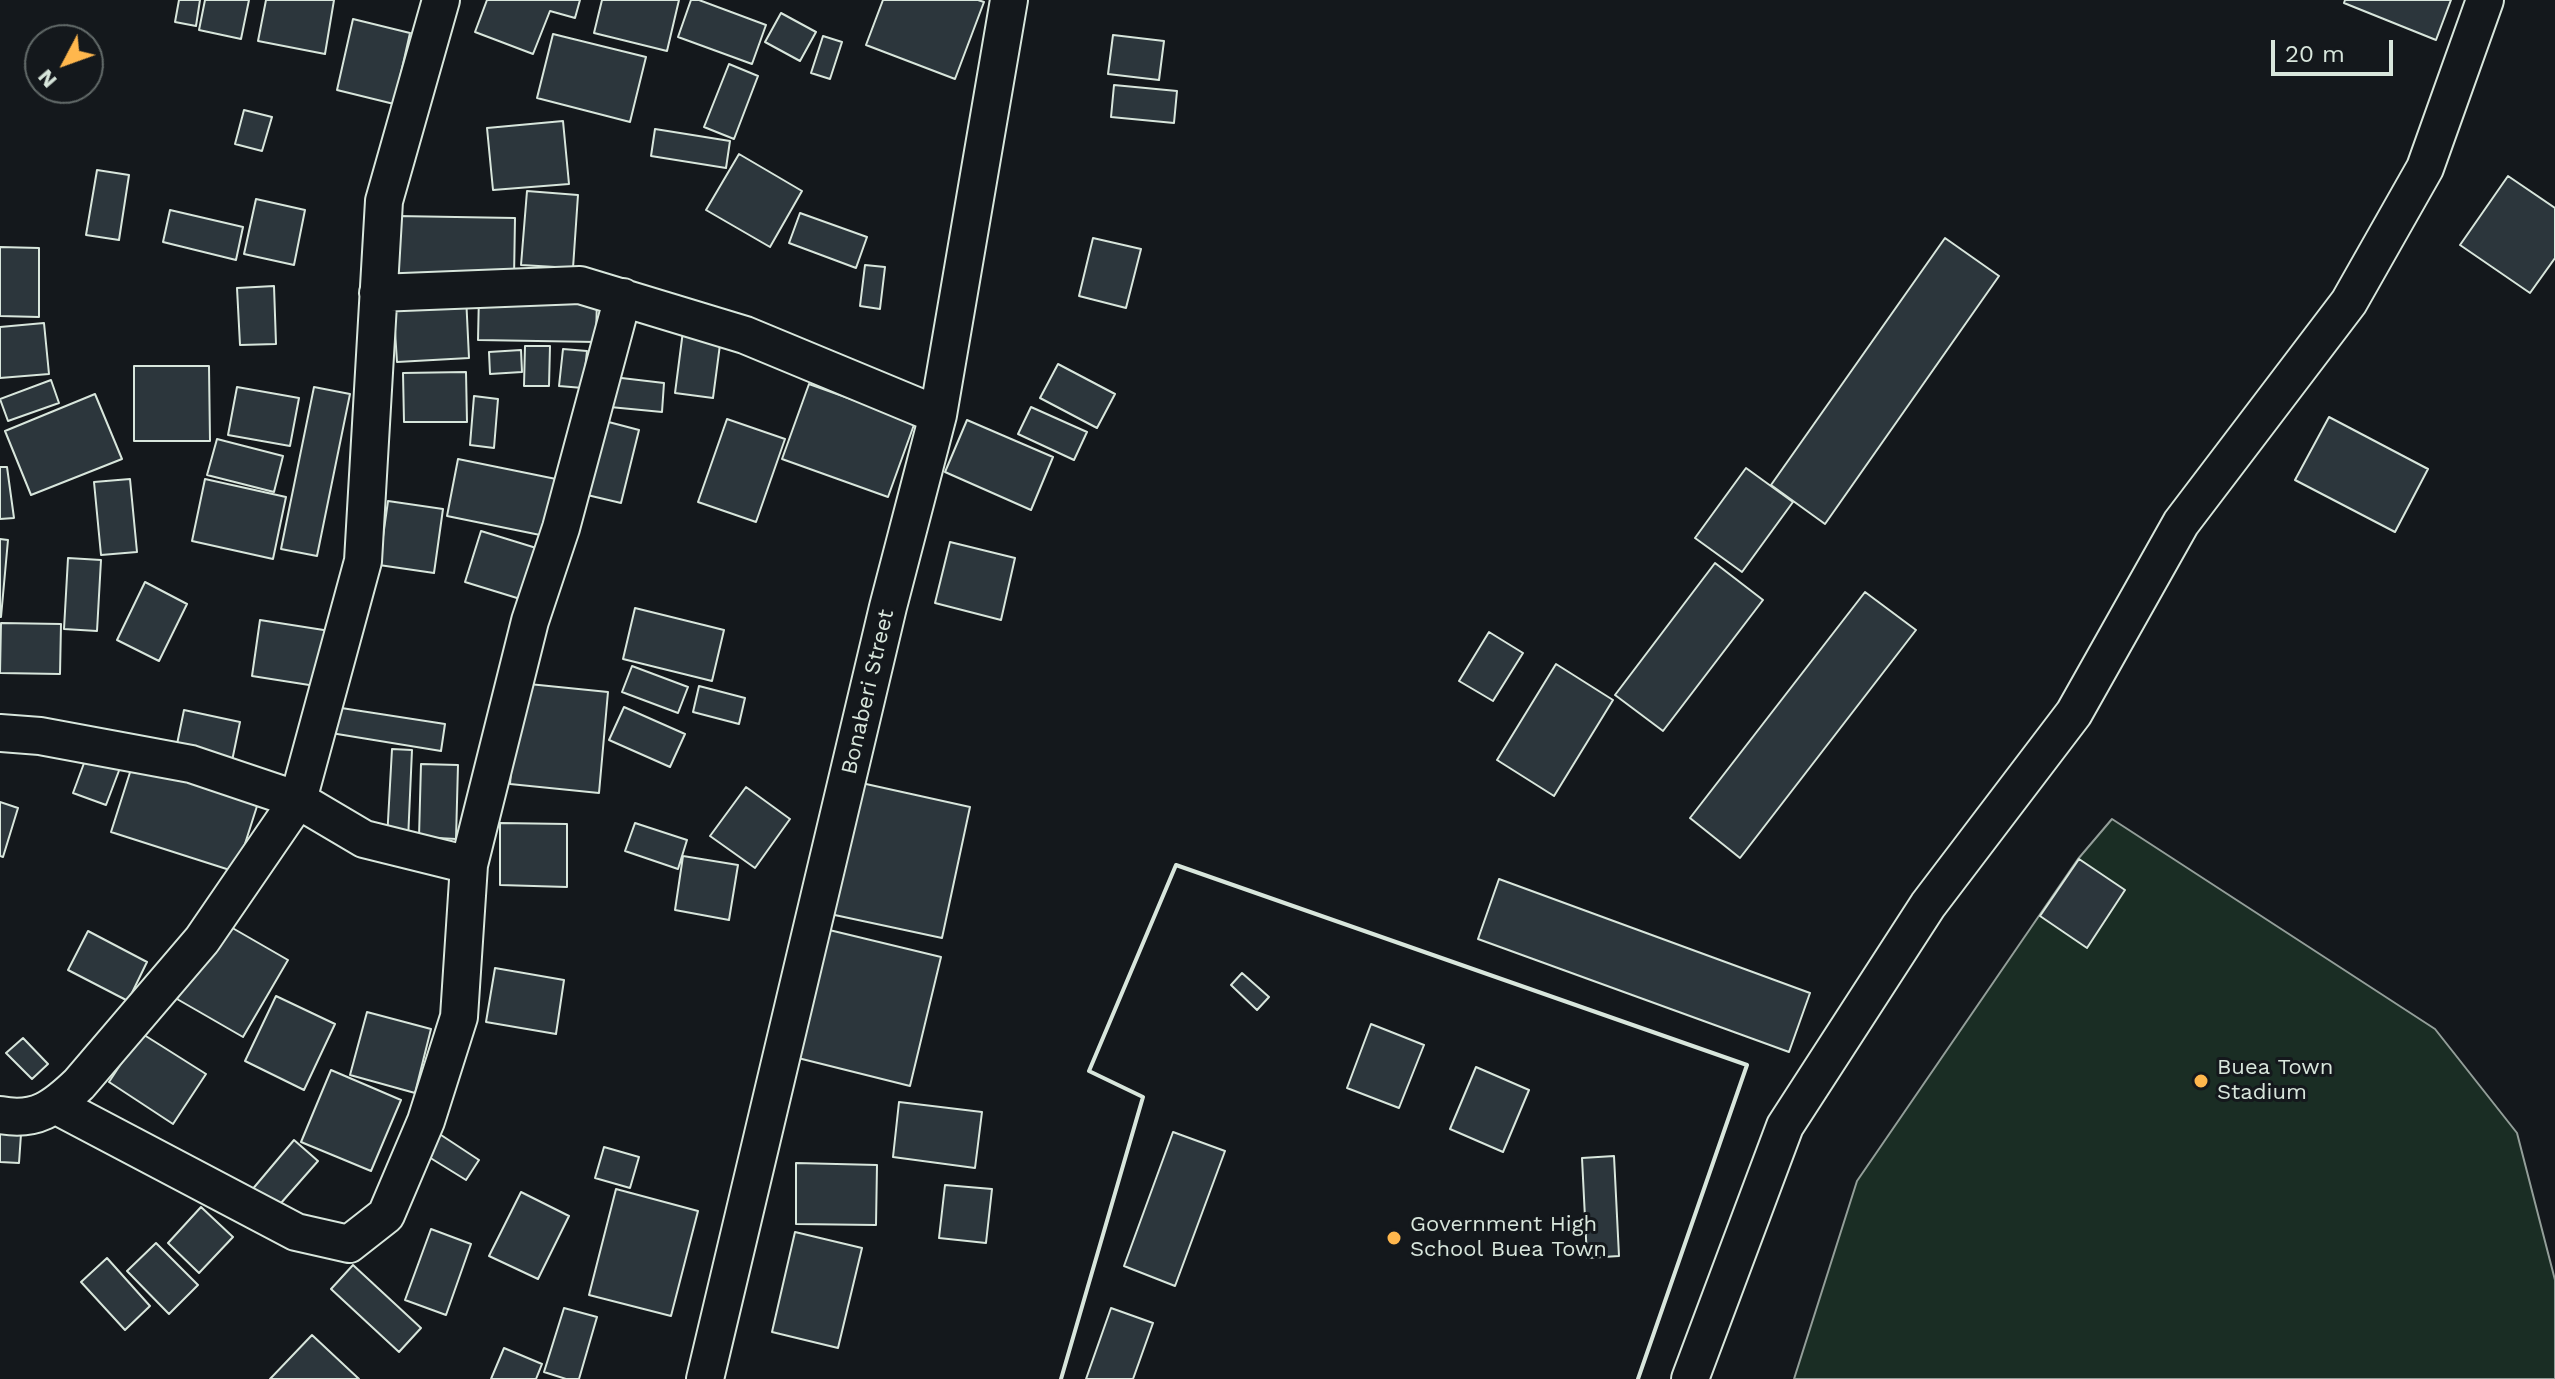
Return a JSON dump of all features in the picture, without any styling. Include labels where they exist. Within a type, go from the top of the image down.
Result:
[{"type":"street","points":[[0,1115],[22,1119],[57,1106],[79,1084],[202,940],[298,800],[363,561],[384,201],[441,0]]},
{"type":"street","name":"Bonaberi Street","points":[[705,1379],[888,607],[938,415],[1009,0]]},
{"type":"street","points":[[1690,1379],[1785,1126],[1928,905],[2074,713],[2181,523],[2349,302],[2425,168],[2485,0]]},
{"type":"street","points":[[378,293],[580,285],[745,335],[938,415]]},
{"type":"street","points":[[57,1106],[296,1232],[349,1244],[386,1215],[426,1121],[459,1017],[469,865],[530,621],[561,528],[623,297]]},
{"type":"street","points":[[0,733],[40,736],[191,764],[298,800],[364,839],[469,865]]},
{"type":"green space","name":"Buea Town Stadium","points":[[2112,819],[2435,1029],[2517,1133],[2555,1280],[2555,1379],[1794,1379],[1857,1181],[2078,859]]},
{"type":"building","points":[[179,0],[200,0],[196,26],[175,22]]},
{"type":"building","points":[[205,0],[249,0],[241,39],[199,30]]},
{"type":"building","points":[[266,0],[334,0],[325,54],[258,41]]},
{"type":"building","points":[[487,0],[580,0],[575,18],[550,11],[533,54],[475,32]]},
{"type":"building","points":[[602,0],[679,0],[667,51],[594,33]]},
{"type":"building","points":[[691,0],[699,0],[766,25],[752,64],[678,37]]},
{"type":"building","points":[[883,0],[984,2],[955,79],[866,45]]},
{"type":"building","points":[[2345,0],[2451,0],[2436,40],[2344,3]]},
{"type":"building","points":[[781,13],[816,32],[800,61],[765,42]]},
{"type":"building","points":[[353,19],[410,33],[394,104],[337,90]]},
{"type":"building","points":[[553,34],[646,57],[630,122],[537,98]]},
{"type":"building","points":[[1113,35],[1164,41],[1159,80],[1108,74]]},
{"type":"building","points":[[823,36],[842,42],[830,79],[811,73]]},
{"type":"building","points":[[729,64],[758,76],[734,139],[704,127]]},
{"type":"building","points":[[1114,85],[1177,91],[1174,123],[1111,117]]},
{"type":"building","points":[[244,110],[272,117],[262,151],[235,144]]},
{"type":"building","points":[[563,121],[569,184],[493,190],[487,128]]},
{"type":"building","points":[[655,129],[730,141],[726,168],[651,156]]},
{"type":"building","points":[[739,154],[802,191],[770,247],[706,210]]},
{"type":"building","points":[[97,170],[129,175],[119,240],[86,235]]},
{"type":"building","points":[[2508,176],[2555,208],[2555,258],[2530,293],[2460,245]]},
{"type":"building","points":[[527,191],[578,195],[573,268],[521,265]]},
{"type":"building","points":[[256,199],[305,210],[294,265],[244,254]]},
{"type":"building","points":[[170,210],[243,227],[236,260],[163,242]]},
{"type":"building","points":[[800,213],[867,237],[856,268],[789,243]]},
{"type":"building","points":[[397,216],[515,218],[514,278],[397,275]]},
{"type":"building","points":[[1093,238],[1141,249],[1126,308],[1079,296]]},
{"type":"building","points":[[1945,238],[1999,276],[1825,524],[1771,485]]},
{"type":"building","points":[[0,247],[39,248],[39,317],[0,316]]},
{"type":"building","points":[[865,265],[885,267],[880,309],[860,306]]},
{"type":"building","points":[[274,286],[276,344],[240,345],[237,288]]},
{"type":"building","points":[[479,294],[597,297],[596,342],[478,340]]},
{"type":"building","points":[[466,296],[469,358],[397,362],[393,300]]},
{"type":"building","points":[[44,323],[49,374],[0,378],[0,327]]},
{"type":"building","points":[[683,331],[721,337],[713,398],[675,393]]},
{"type":"building","points":[[525,346],[550,346],[549,386],[524,386]]},
{"type":"building","points":[[563,349],[587,351],[583,388],[559,386]]},
{"type":"building","points":[[521,350],[522,372],[490,374],[489,352]]},
{"type":"building","points":[[1058,364],[1115,394],[1097,428],[1040,398]]},
{"type":"building","points":[[134,366],[209,366],[210,441],[134,441]]},
{"type":"building","points":[[466,372],[467,422],[404,422],[403,373]]},
{"type":"building","points":[[613,377],[664,383],[662,412],[610,407]]},
{"type":"building","points":[[51,380],[59,403],[8,421],[0,399]]},
{"type":"building","points":[[809,384],[915,422],[888,497],[782,459]]},
{"type":"building","points":[[237,387],[299,398],[290,446],[228,435]]},
{"type":"building","points":[[314,387],[350,394],[317,556],[281,549]]},
{"type":"building","points":[[95,394],[122,459],[31,495],[5,431]]},
{"type":"building","points":[[474,396],[498,399],[494,448],[470,445]]},
{"type":"building","points":[[1031,407],[1087,432],[1074,460],[1018,434]]},
{"type":"building","points":[[2329,417],[2428,469],[2395,532],[2295,480]]},
{"type":"building","points":[[727,419],[785,439],[756,522],[698,502]]},
{"type":"building","points":[[601,420],[639,430],[621,503],[583,494]]},
{"type":"building","points":[[967,420],[1053,457],[1031,510],[945,472]]},
{"type":"building","points":[[217,439],[283,456],[274,492],[207,475]]},
{"type":"building","points":[[458,459],[556,479],[545,536],[447,516]]},
{"type":"building","points":[[0,467],[7,467],[14,518],[0,519]]},
{"type":"building","points":[[1746,468],[1793,502],[1742,572],[1695,538]]},
{"type":"building","points":[[130,479],[137,552],[101,555],[94,482]]},
{"type":"building","points":[[205,479],[286,497],[273,559],[192,541]]},
{"type":"building","points":[[388,501],[443,509],[434,573],[379,565]]},
{"type":"building","points":[[481,531],[546,551],[530,602],[465,582]]},
{"type":"building","points":[[0,539],[8,540],[1,617],[0,617]]},
{"type":"building","points":[[950,542],[1015,558],[1001,620],[935,603]]},
{"type":"building","points":[[68,558],[101,560],[97,631],[64,629]]},
{"type":"building","points":[[1715,563],[1763,600],[1663,731],[1615,695]]},
{"type":"building","points":[[145,582],[187,604],[159,661],[117,640]]},
{"type":"building","points":[[1865,592],[1916,630],[1740,858],[1690,818]]},
{"type":"building","points":[[635,608],[724,630],[712,681],[623,659]]},
{"type":"building","points":[[260,620],[330,631],[322,687],[252,676]]},
{"type":"building","points":[[1,623],[61,624],[60,674],[0,673]]},
{"type":"building","points":[[1489,632],[1523,653],[1493,701],[1459,681]]},
{"type":"building","points":[[1556,664],[1613,700],[1554,796],[1497,760]]},
{"type":"building","points":[[632,666],[688,687],[678,713],[622,692]]},
{"type":"building","points":[[519,683],[608,692],[599,793],[510,784]]},
{"type":"building","points":[[699,686],[745,698],[739,724],[693,712]]},
{"type":"building","points":[[335,707],[445,724],[441,751],[331,733]]},
{"type":"building","points":[[624,707],[685,734],[670,767],[609,740]]},
{"type":"building","points":[[184,710],[240,722],[232,761],[176,749]]},
{"type":"building","points":[[392,749],[412,750],[408,840],[387,839]]},
{"type":"building","points":[[87,755],[120,768],[106,805],[73,793]]},
{"type":"building","points":[[133,763],[258,803],[236,872],[111,832]]},
{"type":"building","points":[[421,764],[458,765],[456,839],[419,837]]},
{"type":"building","points":[[857,782],[970,807],[942,938],[830,914]]},
{"type":"building","points":[[746,787],[790,819],[755,868],[710,836]]},
{"type":"building","points":[[0,802],[18,808],[3,857],[0,856]]},
{"type":"building","points":[[500,823],[567,824],[567,887],[500,885]]},
{"type":"building","points":[[635,823],[687,840],[678,869],[625,851]]},
{"type":"building","points":[[683,856],[738,865],[729,920],[675,910]]},
{"type":"building","points":[[2079,859],[2125,890],[2087,948],[2040,916]]},
{"type":"building","points":[[1499,879],[1810,993],[1789,1052],[1478,939]]},
{"type":"building","points":[[222,922],[288,960],[243,1037],[177,999]]},
{"type":"building","points":[[821,928],[941,957],[910,1086],[790,1056]]},
{"type":"building","points":[[88,931],[147,962],[128,1001],[68,970]]},
{"type":"building","points":[[495,968],[564,980],[556,1034],[486,1022]]},
{"type":"building","points":[[1242,973],[1269,997],[1257,1010],[1231,985]]},
{"type":"building","points":[[276,996],[335,1024],[304,1090],[245,1061]]},
{"type":"building","points":[[367,1012],[431,1029],[415,1093],[350,1075]]},
{"type":"building","points":[[1371,1024],[1424,1045],[1399,1108],[1347,1088]]},
{"type":"building","points":[[141,1033],[206,1074],[173,1124],[109,1082]]},
{"type":"building","points":[[23,1038],[48,1064],[32,1079],[6,1053]]},
{"type":"building","points":[[1476,1067],[1529,1090],[1503,1152],[1450,1129]]},
{"type":"building","points":[[331,1070],[401,1100],[371,1171],[301,1142]]},
{"type":"building","points":[[899,1102],[982,1112],[975,1168],[893,1157]]},
{"type":"building","points":[[0,1132],[21,1134],[19,1163],[0,1162]]},
{"type":"building","points":[[1173,1132],[1225,1151],[1175,1286],[1124,1266]]},
{"type":"building","points":[[438,1133],[479,1160],[466,1180],[424,1154]]},
{"type":"building","points":[[294,1140],[318,1161],[274,1211],[251,1191]]},
{"type":"building","points":[[604,1147],[639,1157],[630,1188],[595,1178]]},
{"type":"building","points":[[1614,1156],[1619,1256],[1587,1258],[1582,1158]]},
{"type":"building","points":[[796,1163],[877,1165],[876,1225],[796,1224]]},
{"type":"building","points":[[945,1185],[992,1189],[986,1243],[939,1238]]},
{"type":"building","points":[[616,1189],[698,1211],[671,1316],[589,1295]]},
{"type":"building","points":[[521,1192],[569,1216],[538,1279],[489,1256]]},
{"type":"building","points":[[201,1207],[233,1237],[199,1273],[168,1243]]},
{"type":"building","points":[[431,1229],[471,1244],[446,1315],[405,1300]]},
{"type":"building","points":[[795,1232],[862,1248],[838,1348],[772,1332]]},
{"type":"building","points":[[156,1243],[198,1285],[169,1314],[127,1271]]},
{"type":"building","points":[[107,1258],[150,1306],[125,1330],[81,1282]]},
{"type":"building","points":[[353,1265],[421,1328],[399,1352],[331,1289]]},
{"type":"building","points":[[564,1308],[597,1317],[579,1379],[566,1379],[544,1372]]},
{"type":"building","points":[[1111,1308],[1153,1323],[1133,1379],[1086,1379]]},
{"type":"building","points":[[312,1335],[359,1379],[270,1379]]},
{"type":"building","points":[[504,1348],[542,1364],[536,1379],[491,1379]]},
{"type":"wall","points":[[1061,1379],[1143,1097],[1089,1071],[1176,865],[1747,1065],[1638,1379]]},
{"type":"place","name":"Buea Town Stadium","points":[[2201,1081]]},
{"type":"place","name":"Government High School Buea Town","points":[[1394,1238]]}]
